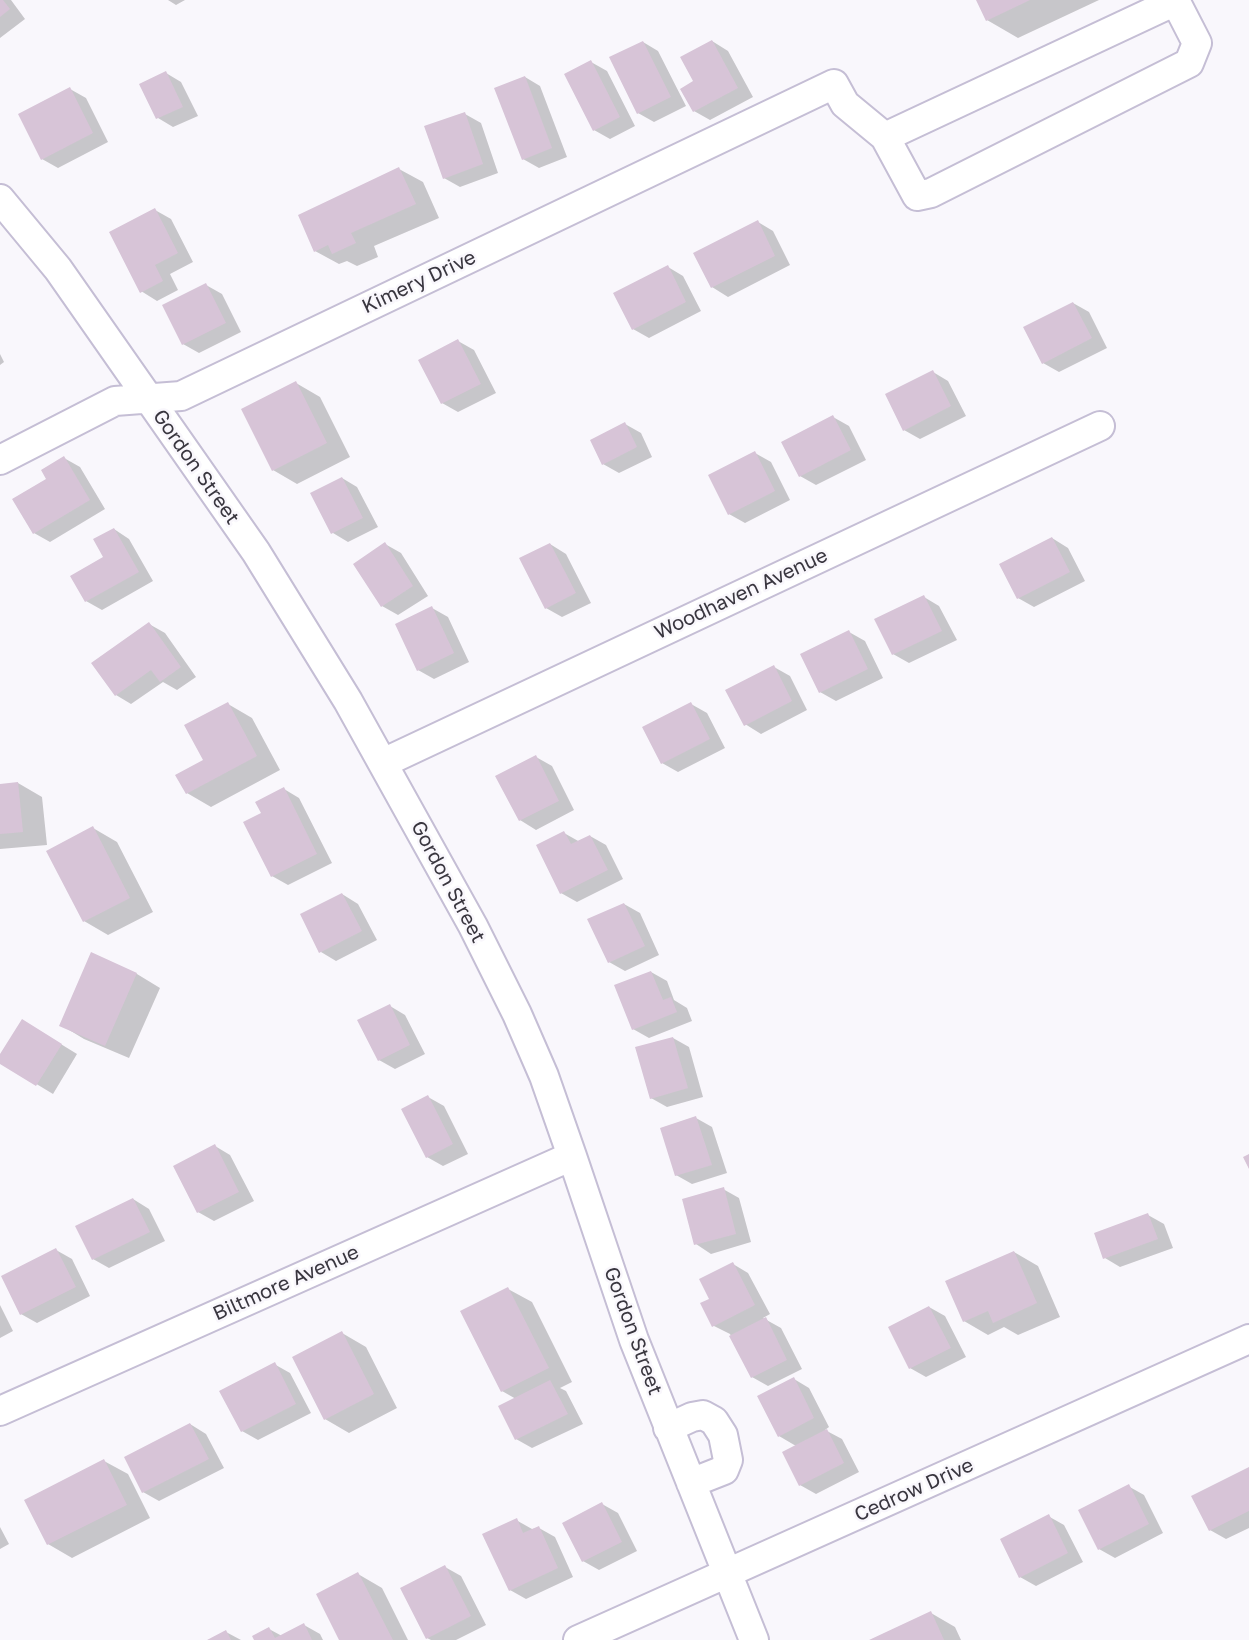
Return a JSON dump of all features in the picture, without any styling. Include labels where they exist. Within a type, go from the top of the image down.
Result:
[{"type":"street","points":[[1167,5],[1178,6],[1197,43],[1190,63],[931,193],[917,196],[885,137],[1167,5]]},
{"type":"street","name":"Kimery Drive","points":[[0,460],[115,401],[181,396],[834,84],[845,104],[885,137]]},
{"type":"street","name":"Gordon Street","points":[[0,199],[58,269],[256,552],[382,763],[468,917],[517,1014],[544,1076],[634,1340],[754,1640]]},
{"type":"street","name":"Woodhaven Avenue","points":[[382,763],[1100,426]]},
{"type":"street","name":"Biltmore Avenue","points":[[0,1411],[572,1156]]},
{"type":"street","name":"Cedrow Drive","points":[[579,1640],[1249,1339]]},
{"type":"street","points":[[668,1428],[692,1417],[703,1415],[714,1421],[723,1435],[728,1460],[724,1470],[691,1484]]},
{"type":"building","points":[[0,0],[3,0],[10,9],[0,17]]},
{"type":"building","points":[[976,0],[1030,0],[986,21]]},
{"type":"building","points":[[712,40],[738,88],[693,112],[680,89],[693,81],[680,57]]},
{"type":"building","points":[[643,41],[671,97],[637,114],[609,57]]},
{"type":"building","points":[[591,60],[620,117],[593,131],[564,74]]},
{"type":"building","points":[[166,71],[183,107],[156,119],[139,84]]},
{"type":"building","points":[[525,76],[552,148],[522,160],[494,88]]},
{"type":"building","points":[[70,87],[93,133],[41,160],[18,114]]},
{"type":"building","points":[[465,112],[483,164],[443,179],[424,126]]},
{"type":"building","points":[[399,167],[416,204],[351,233],[356,243],[332,254],[328,245],[314,252],[298,215]]},
{"type":"building","points":[[155,208],[178,253],[155,265],[163,281],[140,293],[109,232]]},
{"type":"building","points":[[758,220],[775,256],[711,288],[693,253]]},
{"type":"building","points":[[668,265],[686,302],[632,330],[613,293]]},
{"type":"building","points":[[206,283],[226,323],[182,345],[162,305]]},
{"type":"building","points":[[1073,302],[1092,338],[1042,364],[1023,327]]},
{"type":"building","points":[[458,339],[481,384],[441,404],[418,360]]},
{"type":"building","points":[[933,370],[951,406],[903,431],[885,394]]},
{"type":"building","points":[[296,381],[327,443],[272,471],[241,409]]},
{"type":"building","points":[[833,415],[851,450],[799,477],[781,442]]},
{"type":"building","points":[[625,422],[637,447],[602,465],[590,440]]},
{"type":"building","points":[[755,451],[775,491],[728,515],[708,475]]},
{"type":"building","points":[[64,456],[90,500],[33,534],[12,499],[46,479],[41,470]]},
{"type":"building","points":[[342,477],[363,518],[331,534],[310,493]]},
{"type":"building","points":[[114,528],[139,572],[85,602],[70,576],[103,557],[93,539]]},
{"type":"building","points":[[1052,537],[1070,572],[1017,599],[999,564]]},
{"type":"building","points":[[385,542],[413,586],[381,607],[353,564]]},
{"type":"building","points":[[550,543],[576,593],[545,609],[519,558]]},
{"type":"building","points":[[924,595],[942,631],[892,655],[874,619]]},
{"type":"building","points":[[432,606],[454,653],[417,671],[395,624]]},
{"type":"building","points":[[149,622],[181,667],[160,682],[151,670],[115,696],[91,663]]},
{"type":"building","points":[[849,630],[868,669],[819,693],[800,654]]},
{"type":"building","points":[[774,665],[792,701],[744,726],[725,690]]},
{"type":"building","points":[[228,702],[257,756],[186,794],[175,775],[203,760],[184,725]]},
{"type":"building","points":[[691,702],[710,739],[661,764],[642,727]]},
{"type":"building","points":[[536,755],[559,801],[519,821],[495,776]]},
{"type":"building","points":[[18,782],[23,832],[0,834],[0,784]]},
{"type":"building","points":[[284,787],[317,854],[271,877],[243,822],[261,813],[255,802]]},
{"type":"building","points":[[93,826],[130,898],[83,922],[46,851]]},
{"type":"building","points":[[564,831],[571,844],[590,835],[608,870],[560,894],[536,845]]},
{"type":"building","points":[[342,893],[362,931],[319,953],[300,914]]},
{"type":"building","points":[[624,903],[645,946],[608,963],[587,919]]},
{"type":"building","points":[[91,952],[137,973],[105,1046],[59,1026]]},
{"type":"building","points":[[651,971],[663,1000],[671,997],[677,1012],[632,1030],[614,985]]},
{"type":"building","points":[[390,1004],[410,1045],[378,1061],[357,1020]]},
{"type":"building","points":[[22,1019],[62,1044],[36,1086],[0,1064],[0,1054]]},
{"type":"building","points":[[673,1037],[688,1088],[650,1099],[635,1047]]},
{"type":"building","points":[[428,1095],[453,1144],[426,1158],[401,1109]]},
{"type":"building","points":[[696,1116],[712,1165],[675,1176],[660,1128]]},
{"type":"building","points":[[215,1144],[239,1192],[197,1213],[173,1166]]},
{"type":"building","points":[[1249,1154],[1249,1169],[1243,1157]]},
{"type":"building","points":[[724,1187],[736,1234],[694,1245],[682,1199]]},
{"type":"building","points":[[133,1198],[150,1232],[92,1260],[75,1226]]},
{"type":"building","points":[[1148,1213],[1158,1239],[1103,1259],[1094,1233]]},
{"type":"building","points":[[56,1248],[76,1287],[20,1315],[1,1276]]},
{"type":"building","points":[[1014,1251],[1037,1303],[993,1323],[988,1311],[963,1322],[945,1281]]},
{"type":"building","points":[[733,1262],[755,1305],[712,1327],[700,1303],[709,1299],[699,1279]]},
{"type":"building","points":[[508,1287],[549,1368],[501,1392],[460,1311]]},
{"type":"building","points":[[929,1306],[951,1348],[909,1369],[888,1327]]},
{"type":"building","points":[[766,1317],[787,1360],[751,1378],[729,1336]]},
{"type":"building","points":[[342,1331],[374,1394],[324,1420],[292,1357]]},
{"type":"building","points":[[275,1362],[296,1404],[241,1432],[219,1391]]},
{"type":"building","points":[[794,1377],[814,1418],[778,1437],[757,1396]]},
{"type":"building","points":[[550,1380],[568,1414],[515,1440],[498,1406]]},
{"type":"building","points":[[190,1423],[209,1459],[142,1493],[124,1457]]},
{"type":"building","points":[[827,1429],[844,1463],[799,1486],[782,1452]]},
{"type":"building","points":[[104,1459],[127,1505],[47,1545],[24,1500]]},
{"type":"building","points":[[1249,1467],[1249,1511],[1209,1531],[1191,1496]]},
{"type":"building","points":[[1129,1484],[1149,1524],[1098,1550],[1078,1510]]},
{"type":"building","points":[[602,1502],[622,1542],[582,1562],[562,1523]]},
{"type":"building","points":[[1049,1514],[1068,1553],[1019,1578],[1000,1539]]},
{"type":"building","points":[[517,1518],[523,1533],[539,1526],[558,1568],[509,1591],[482,1534]]},
{"type":"building","points":[[445,1565],[471,1616],[426,1639],[400,1588]]},
{"type":"building","points":[[358,1572],[393,1640],[339,1640],[316,1594]]},
{"type":"building","points":[[931,1611],[944,1640],[869,1640]]},
{"type":"building","points":[[304,1623],[312,1640],[254,1640],[252,1636],[269,1627],[275,1638]]},
{"type":"building","points":[[226,1630],[231,1640],[207,1640]]}]
